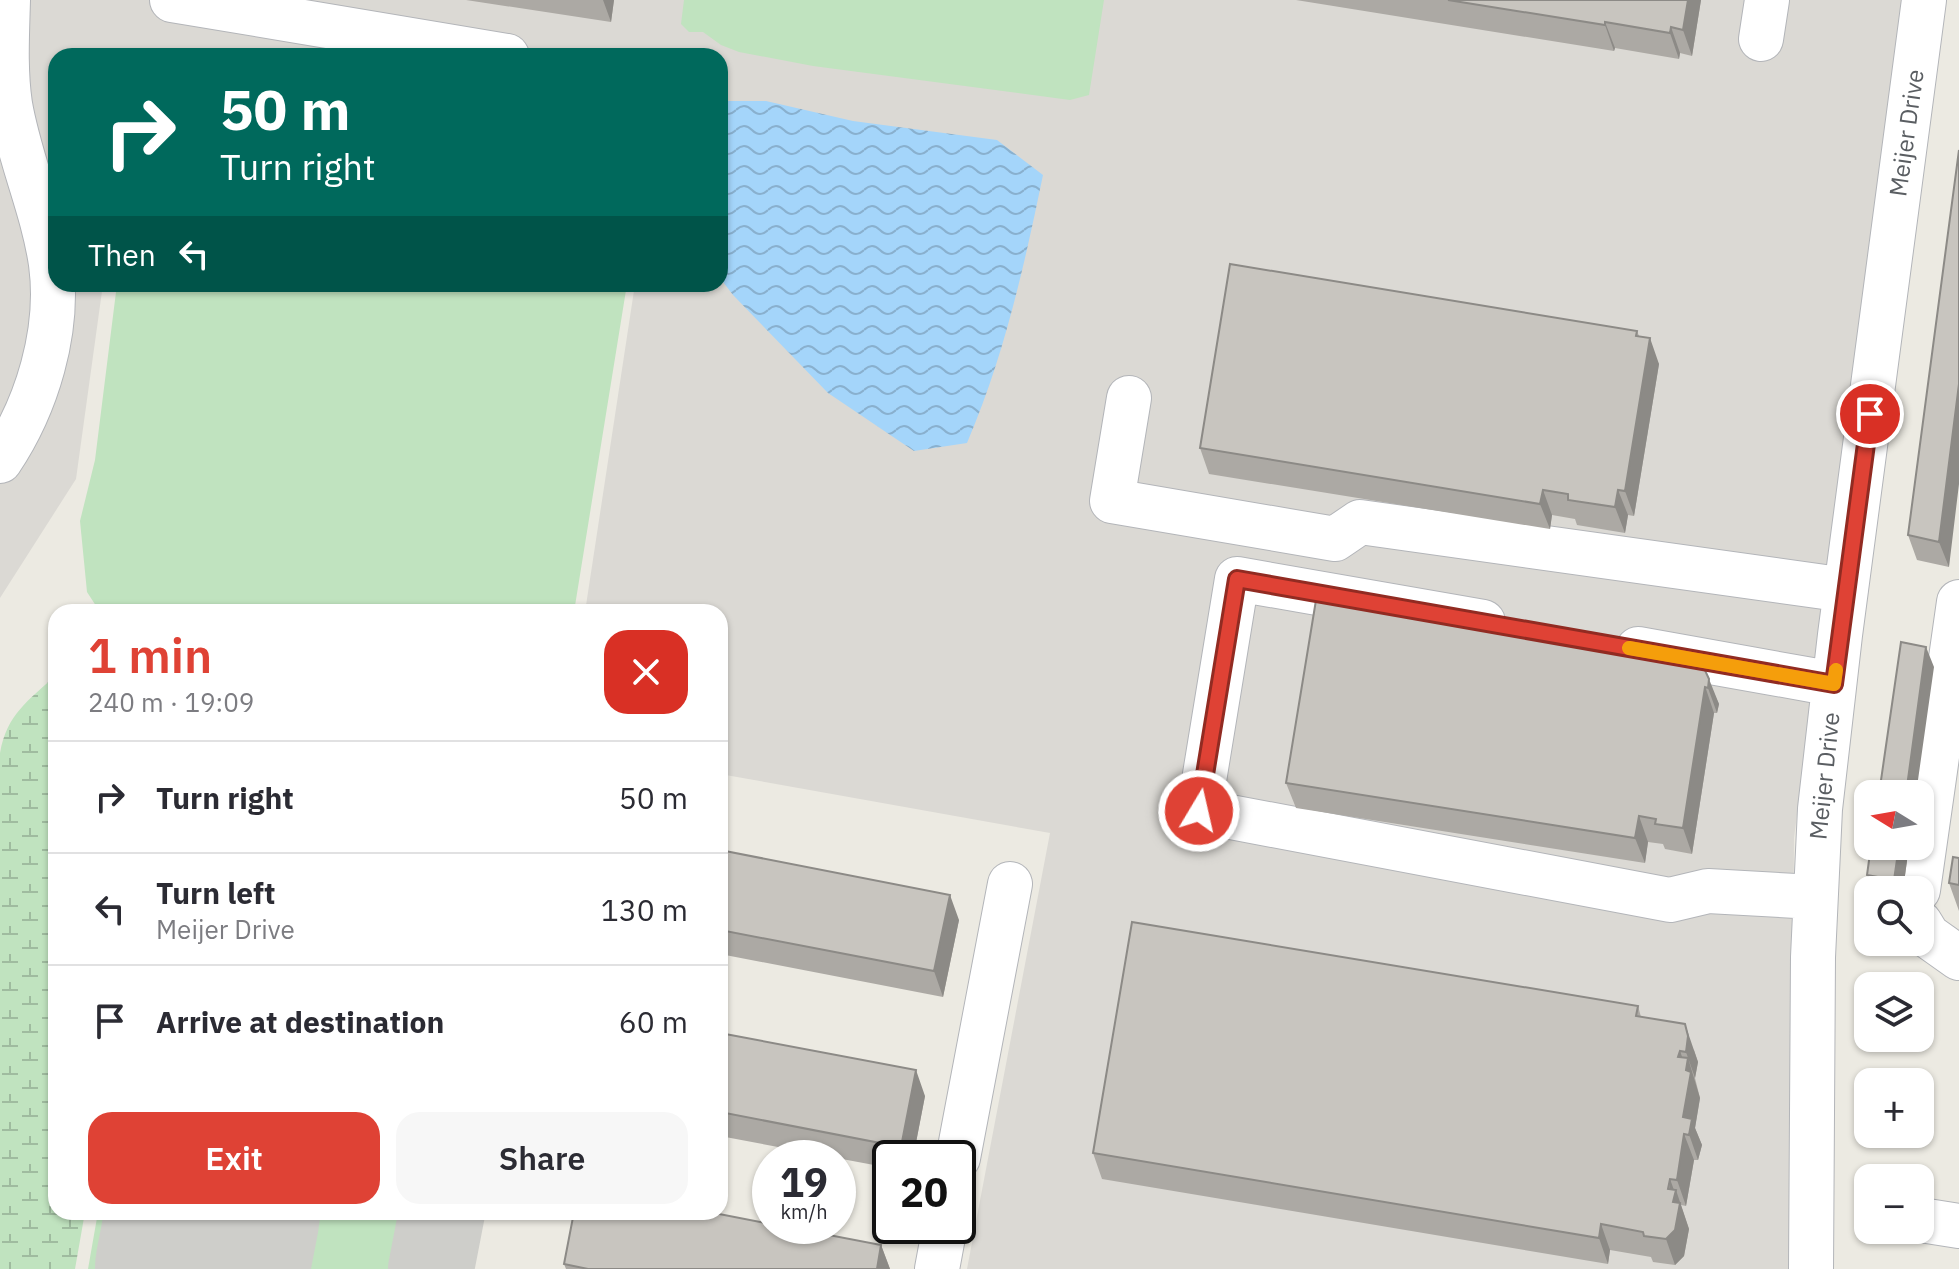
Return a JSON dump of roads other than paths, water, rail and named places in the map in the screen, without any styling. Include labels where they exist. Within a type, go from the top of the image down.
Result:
[{"type":"street","points":[[8,0],[8,138],[29,174],[48,253]]},
{"type":"street","points":[[172,0],[459,48]]},
{"type":"street","name":"Meijer Drive","points":[[1811,1269],[1814,897],[1820,809],[1924,0]]},
{"type":"street","points":[[0,461],[16,438],[39,378],[47,345],[52,292]]},
{"type":"street","points":[[1129,398],[1112,501],[1335,539],[1360,522],[1846,590]]},
{"type":"street","points":[[1522,629],[1237,579],[1199,811],[1670,900],[1708,891],[1814,897]]},
{"type":"street","points":[[1920,876],[1959,602]]},
{"type":"street","points":[[1600,642],[1834,684]]},
{"type":"street","points":[[961,1140],[1010,884]]},
{"type":"street","points":[[1934,940],[1959,958]]},
{"type":"street","points":[[1934,1222],[1959,1226]]},
{"type":"street","points":[[937,1269],[942,1244]]},
{"type":"water","points":[[728,101],[766,101],[853,121],[997,140],[1043,175],[1002,345],[967,443],[914,451],[828,393],[728,288]]}]
